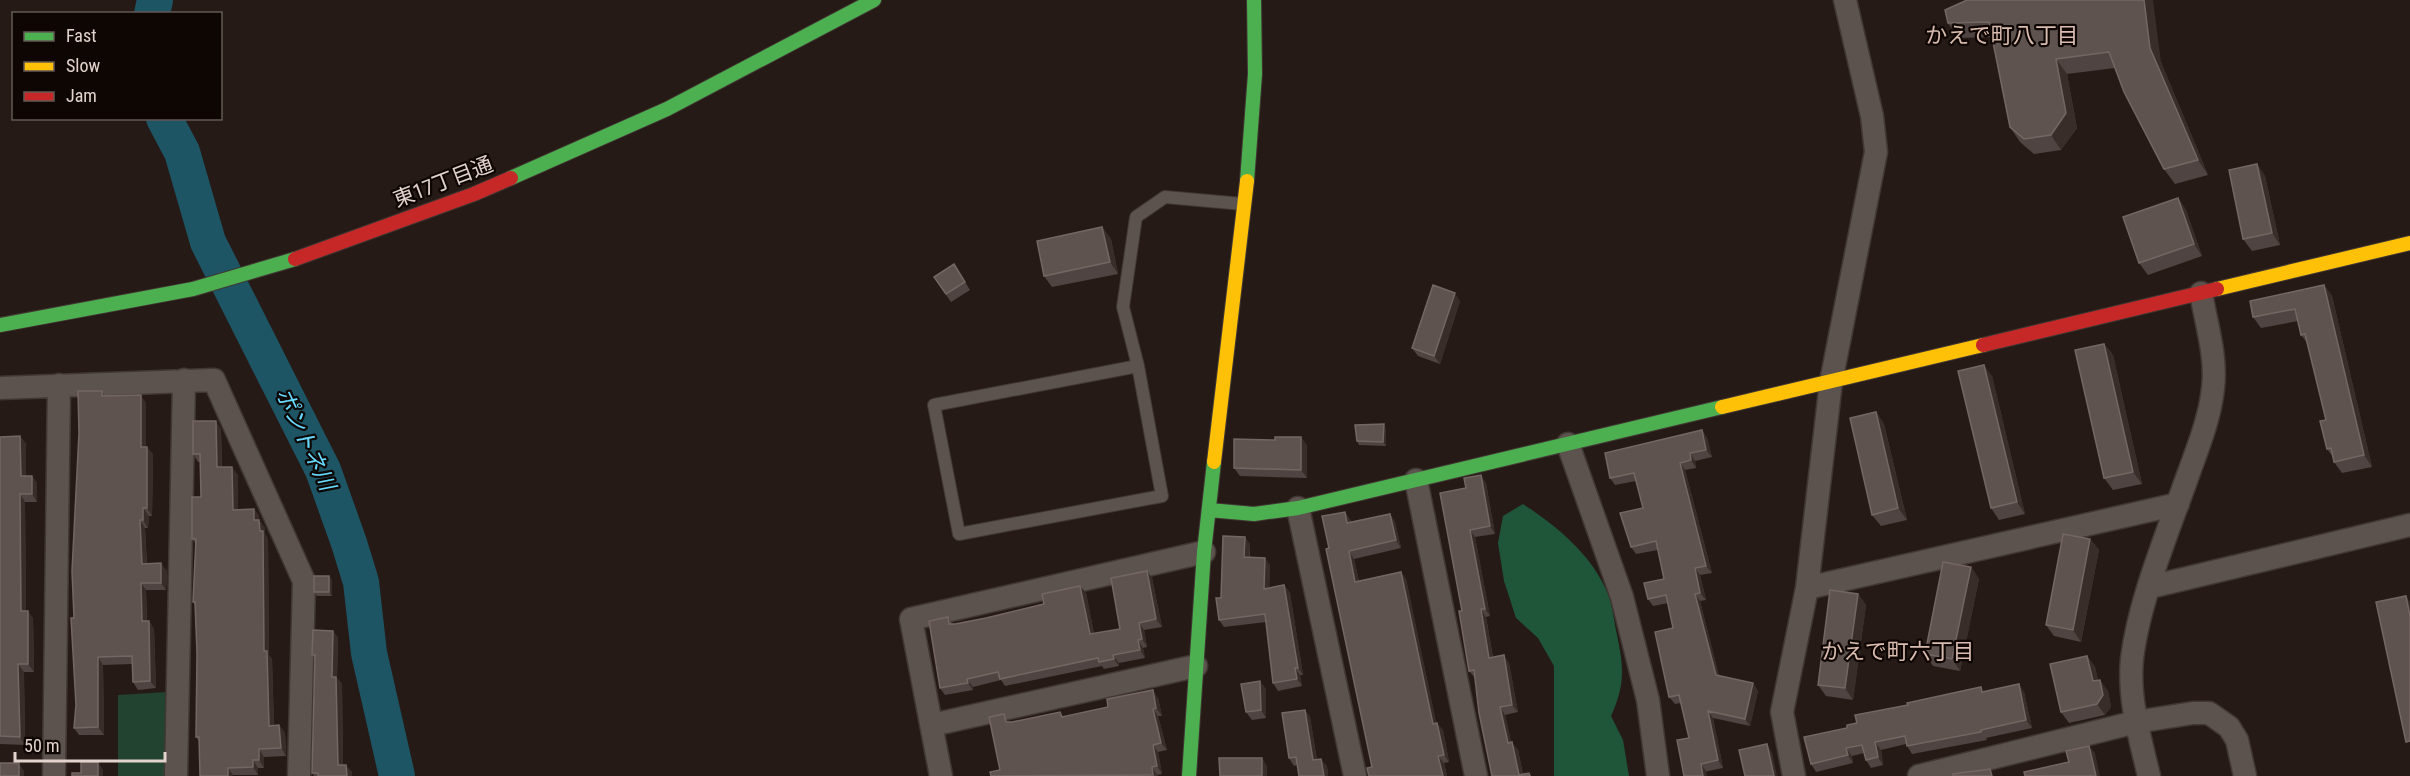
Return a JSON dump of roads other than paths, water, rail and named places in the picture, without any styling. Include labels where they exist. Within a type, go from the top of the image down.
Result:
[{"type":"street","name":"東17丁目通","points":[[0,325],[193,289],[293,260],[474,194],[667,109],[874,0]]},
{"type":"street","points":[[1189,776],[1204,552],[1245,204],[1255,74],[1254,0]]},
{"type":"street","points":[[1794,776],[1782,712],[1807,588],[1831,382],[1876,152],[1872,116],[1845,0]]},
{"type":"street","points":[[1209,510],[1254,514],[1298,508],[2410,243]]},
{"type":"street","points":[[2149,776],[2136,722],[2131,681],[2132,658],[2150,586],[2203,434],[2213,388],[2213,365],[2201,293]]},
{"type":"street","points":[[176,776],[184,380]]},
{"type":"street","points":[[0,388],[214,380],[304,581],[299,776]]},
{"type":"street","points":[[54,776],[59,385]]},
{"type":"street","points":[[1568,444],[1606,548],[1639,656],[1658,776]]},
{"type":"street","points":[[1416,480],[1476,776]]},
{"type":"street","points":[[1807,588],[2178,504]]},
{"type":"street","points":[[1298,508],[1355,776]]},
{"type":"street","points":[[2150,586],[2410,525]]},
{"type":"street","points":[[941,776],[911,619],[1204,552]]},
{"type":"street","points":[[932,725],[1196,666]]},
{"type":"street","points":[[1919,776],[2136,722],[2193,713],[2209,713],[2221,719],[2229,727],[2236,741],[2245,776]]},
{"type":"lane","points":[[1138,366],[934,405],[959,534],[1162,496],[1138,366],[1123,307],[1136,217],[1165,197],[1245,204]]},
{"type":"waterway","name":"ポントネ川","points":[[152,12],[155,0]]},
{"type":"waterway","name":"ポントネ川","points":[[165,120],[182,152],[208,242],[323,470],[349,543],[361,582],[369,653],[397,776]]},
{"type":"district","name":"かえで町八丁目","points":[[2002,35]]},
{"type":"district","name":"かえで町六丁目","points":[[1898,651]]}]
